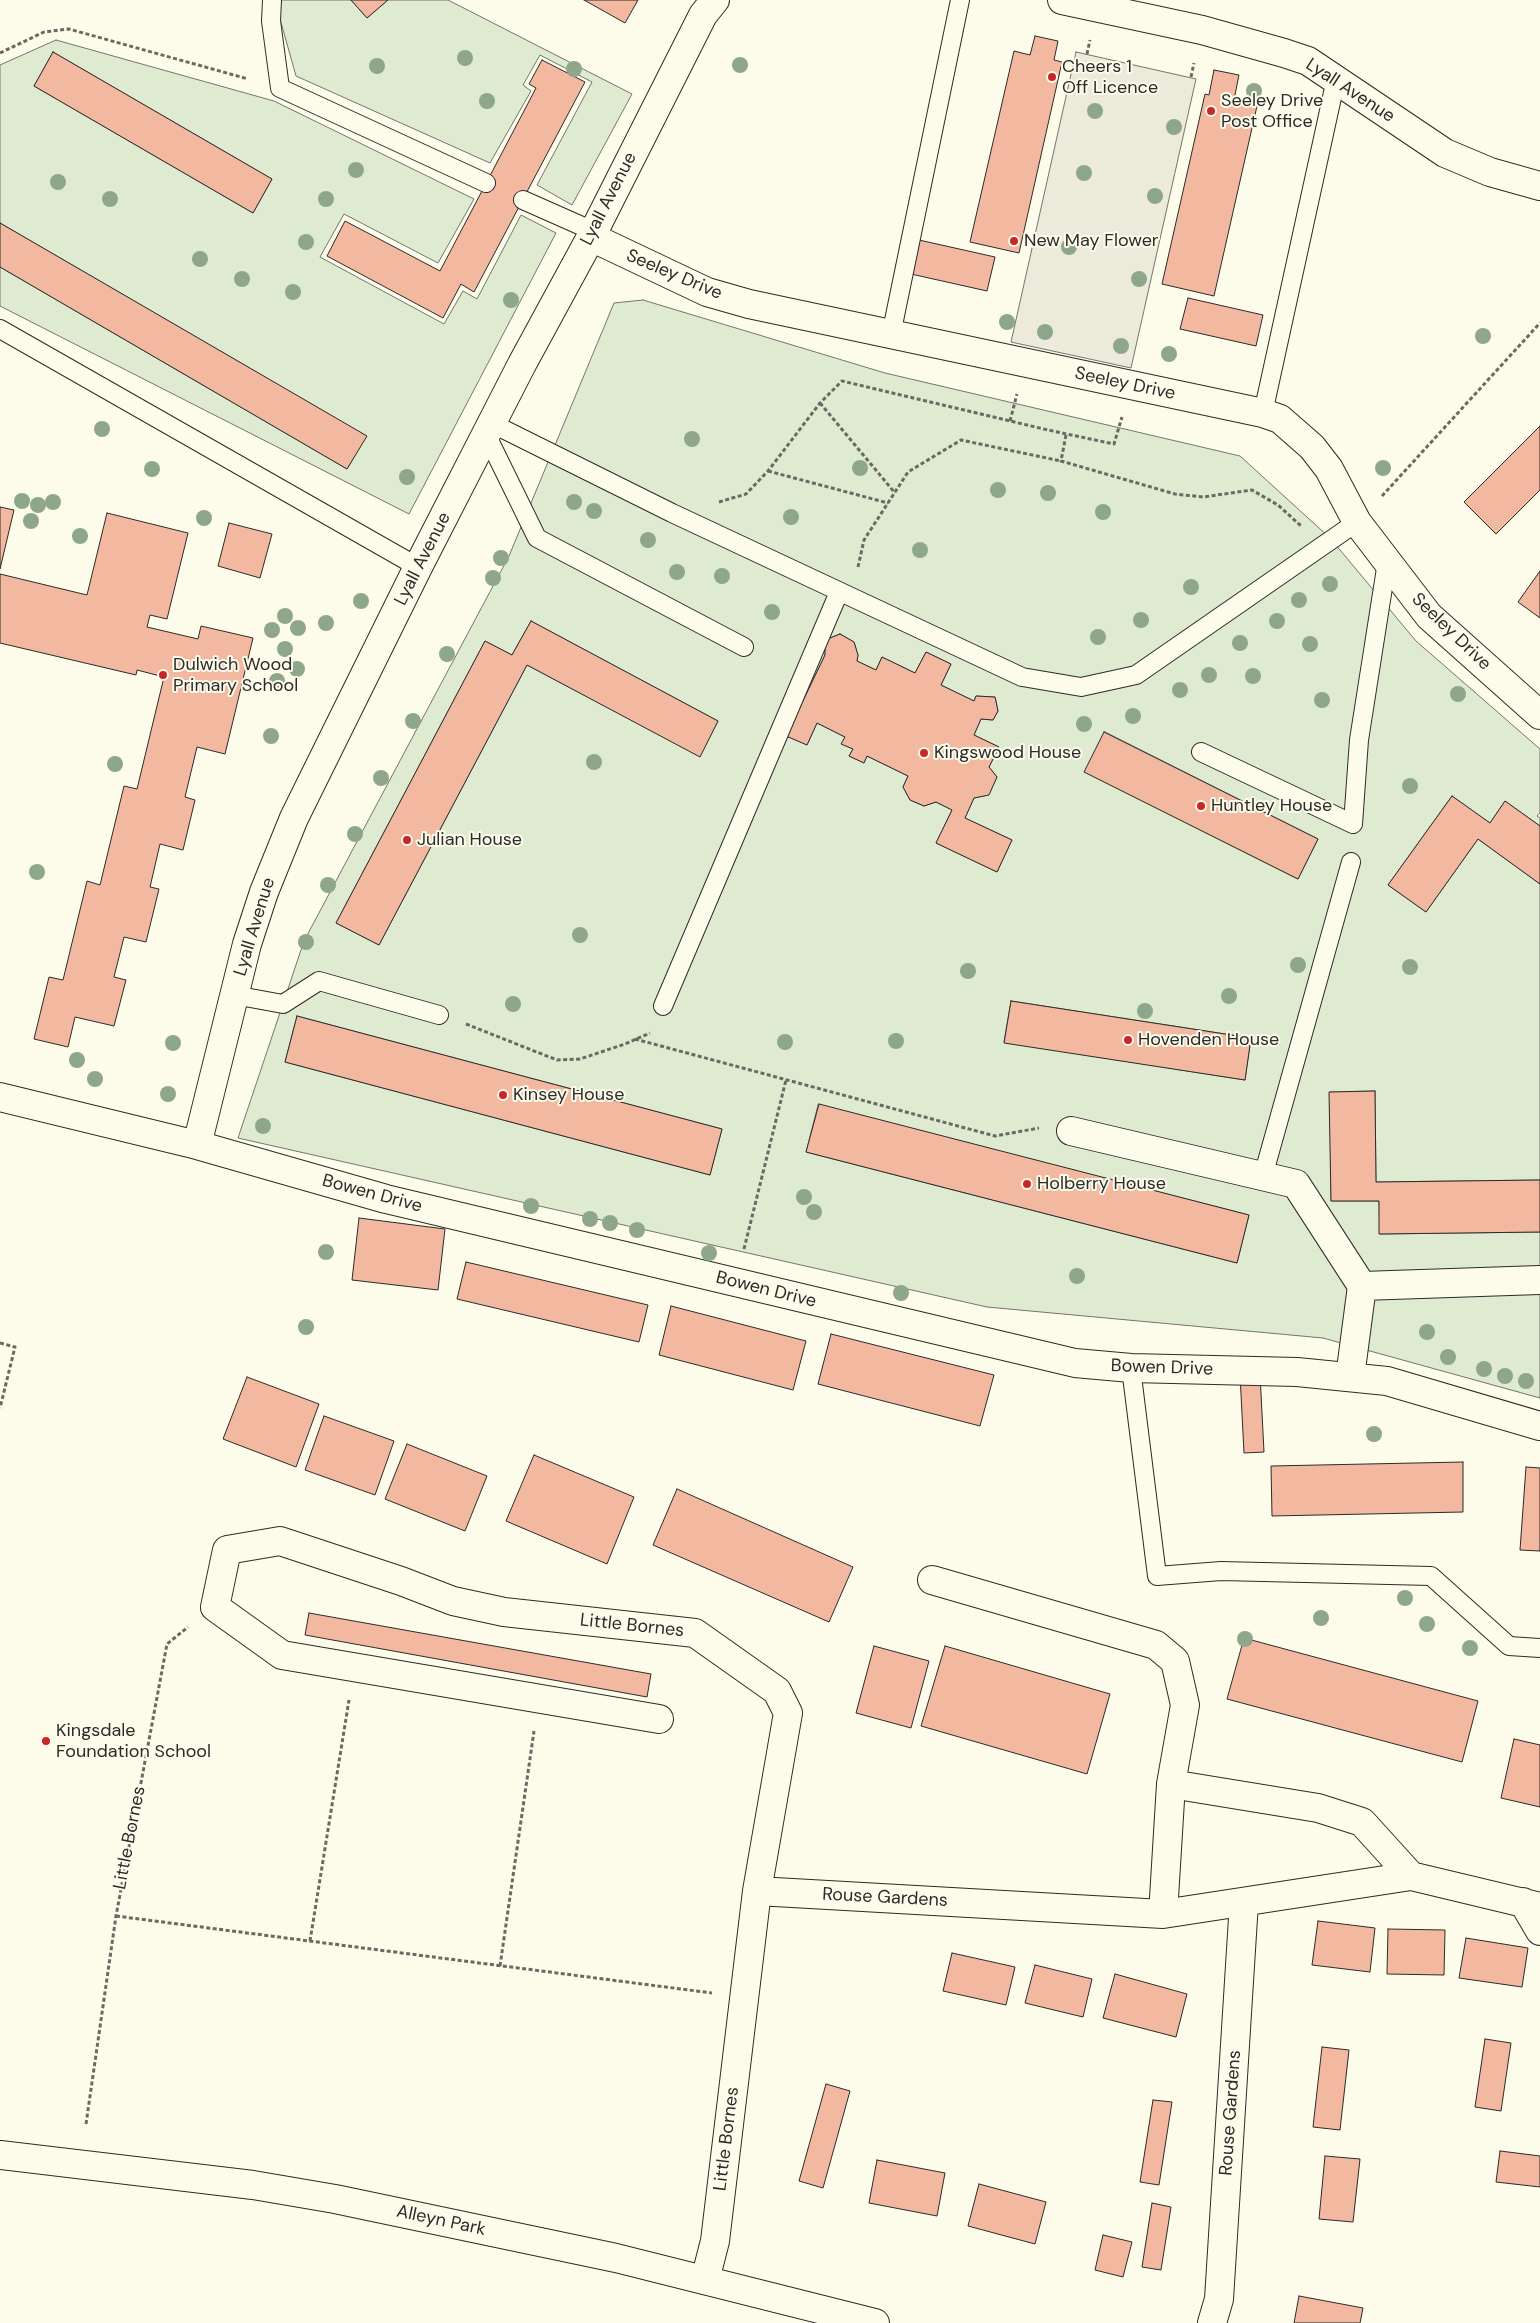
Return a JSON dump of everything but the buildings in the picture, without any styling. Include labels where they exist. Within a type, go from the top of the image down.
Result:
[{"type":"street","name":"Lyall Avenue","points":[[197,1145],[234,996],[264,892],[294,818],[418,567],[561,289],[592,234],[703,14],[715,0]]},
{"type":"street","name":"Lyall Avenue","points":[[1062,0],[1202,30],[1284,52],[1308,61],[1445,153],[1490,172],[1540,186]]},
{"type":"street","name":"Seeley Drive","points":[[592,234],[707,292],[749,304],[1263,413],[1280,419],[1312,446],[1329,469],[1358,522],[1429,616],[1540,715]]},
{"type":"street","name":"Bowen Drive","points":[[0,1097],[197,1145],[386,1199],[1075,1363],[1131,1368],[1297,1372],[1387,1380],[1540,1426]]},
{"type":"street","points":[[1071,1132],[1296,1184],[1362,1286],[1350,1377]]},
{"type":"street","points":[[1362,1286],[1540,1280]]},
{"type":"street","name":"Little Bornes","points":[[215,1607],[227,1550],[280,1541],[401,1581],[453,1601],[504,1612],[695,1633],[777,1691],[788,1713],[757,1891],[715,2241],[705,2280]]},
{"type":"street","points":[[932,1580],[1156,1645],[1175,1660],[1185,1704],[1172,1784],[1163,1914]]},
{"type":"street","points":[[215,1607],[282,1655],[659,1719]]},
{"type":"street","points":[[1172,1784],[1318,1808],[1362,1822],[1411,1876]]},
{"type":"street","name":"Rouse Gardens","points":[[757,1891],[1163,1914],[1411,1876],[1532,1904],[1540,1931]]},
{"type":"street","name":"Rouse Gardens","points":[[1212,2323],[1219,2299],[1244,1902]]},
{"type":"street","name":"Alleyn Park","points":[[0,2155],[253,2185],[335,2199],[616,2258],[875,2323]]},
{"type":"lane","points":[[272,0],[271,21],[280,88],[486,183]]},
{"type":"lane","points":[[891,335],[960,0]]},
{"type":"lane","points":[[1263,413],[1336,79]]},
{"type":"lane","points":[[523,200],[592,234]]},
{"type":"lane","points":[[0,329],[418,567]]},
{"type":"lane","points":[[490,430],[672,513],[1022,678],[1081,687],[1136,675],[1358,522]]},
{"type":"lane","points":[[490,430],[537,538],[744,647]]},
{"type":"lane","points":[[1201,752],[1353,824],[1359,740],[1387,562]]},
{"type":"lane","points":[[663,1006],[845,594]]},
{"type":"lane","points":[[1263,1176],[1351,862]]},
{"type":"lane","points":[[234,996],[283,1004],[319,981],[439,1015]]},
{"type":"lane","points":[[1131,1368],[1157,1576],[1221,1571],[1431,1576],[1509,1646],[1540,1648]]},
{"type":"path","points":[[0,53],[44,32],[69,29],[280,88]]},
{"type":"path","points":[[1087,54],[1091,36]]},
{"type":"path","points":[[1191,77],[1195,59]]},
{"type":"path","points":[[1358,522],[1540,323]]},
{"type":"path","points":[[672,513],[746,494],[768,471],[820,402],[842,382],[1066,435],[1114,444]]},
{"type":"path","points":[[820,402],[895,492]]},
{"type":"path","points":[[1061,461],[1066,435]]},
{"type":"path","points":[[845,594],[864,540],[908,472],[961,440],[1061,461],[1175,494],[1203,497],[1252,490],[1278,505],[1322,546]]},
{"type":"path","points":[[768,471],[888,503]]},
{"type":"path","points":[[481,1029],[557,1060],[580,1059],[652,1032]]},
{"type":"path","points":[[635,1039],[995,1136],[1041,1128],[1071,1132]]},
{"type":"path","points":[[736,1282],[786,1080]]},
{"type":"path","points":[[0,1343],[15,1347],[0,1408]]},
{"type":"path","name":"Little Bornes","points":[[86,2124],[116,1916],[167,1644],[215,1607]]},
{"type":"path","points":[[310,1941],[354,1668]]},
{"type":"path","points":[[500,1966],[539,1698]]},
{"type":"path","name":"Little Bornes","points":[[116,1916],[744,1997]]},
{"type":"green space","points":[[281,0],[351,0],[367,18],[388,0],[448,0],[632,94],[572,205],[537,185],[592,82],[540,55],[523,85],[531,91],[490,163],[296,76],[280,19]]},
{"type":"green space","points":[[56,40],[274,101],[474,199],[438,263],[344,214],[320,257],[444,324],[463,291],[477,299],[521,215],[556,233],[409,514],[0,306],[0,267],[347,469],[366,436],[0,223],[0,65]],"holes":[[[53,52],[272,179],[253,213],[34,86]]]},
{"type":"green space","points":[[643,300],[885,373],[1240,456],[1330,538],[1416,641],[1540,749],[1540,813],[1537,816],[1540,818],[1540,826],[1505,801],[1490,823],[1452,796],[1388,885],[1426,912],[1478,839],[1540,884],[1540,1180],[1376,1182],[1375,1091],[1330,1092],[1331,1201],[1379,1201],[1380,1234],[1540,1232],[1540,1398],[1323,1338],[987,1307],[238,1138],[304,941],[509,556],[614,303]],"holes":[[[531,621],[718,721],[700,756],[527,665],[379,945],[336,923],[485,641],[512,655]],[[840,634],[854,642],[858,655],[857,661],[876,670],[882,657],[915,673],[926,652],[951,664],[941,685],[974,701],[976,696],[995,697],[998,711],[993,720],[981,719],[974,735],[999,747],[989,767],[997,777],[988,795],[974,798],[965,818],[1012,840],[997,872],[936,843],[952,810],[936,802],[924,806],[910,800],[903,787],[908,776],[867,756],[864,763],[849,756],[853,749],[842,744],[845,737],[817,723],[807,745],[787,736],[825,655],[825,640]],[[1105,732],[1318,839],[1298,879],[1085,772]],[[1011,1001],[1251,1038],[1245,1080],[1004,1042]],[[297,1016],[722,1129],[710,1175],[285,1062]],[[818,1105],[1249,1215],[1237,1263],[806,1152]]]},
{"type":"shaded area","points":[[1076,52],[1196,79],[1131,368],[1011,342]]},
{"type":"place","name":"Cheers 1 Off Licence","points":[[1052,77]]},
{"type":"place","name":"Seeley Drive Post Office","points":[[1211,111]]},
{"type":"place","name":"New May Flower","points":[[1014,241]]},
{"type":"place","name":"Dulwich Wood Primary School","points":[[163,675]]},
{"type":"place","name":"Kingswood House","points":[[924,753]]},
{"type":"place","name":"Huntley House","points":[[1201,806]]},
{"type":"place","name":"Julian House","points":[[407,840]]},
{"type":"place","name":"Hovenden House","points":[[1128,1040]]},
{"type":"place","name":"Kinsey House","points":[[503,1095]]},
{"type":"place","name":"Holberry House","points":[[1027,1184]]},
{"type":"place","name":"Kingsdale Foundation School","points":[[46,1741]]}]
